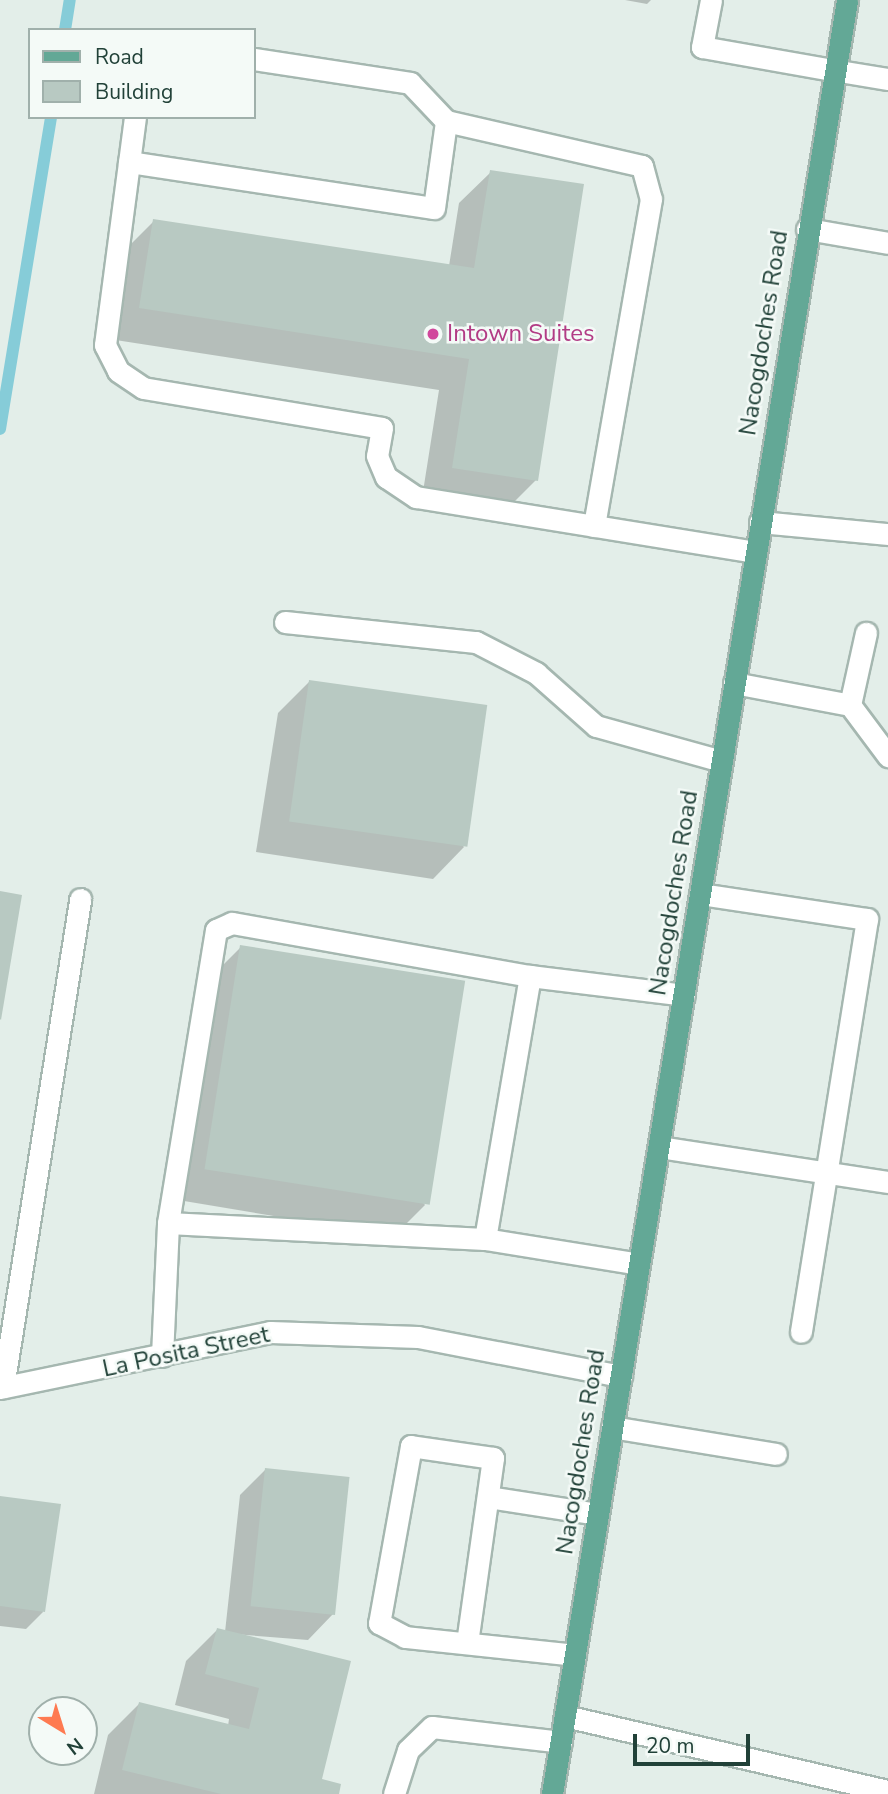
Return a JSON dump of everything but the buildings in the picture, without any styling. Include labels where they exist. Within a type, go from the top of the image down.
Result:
[{"type":"main road","name":"Nacogdoches Road","points":[[552,1794],[833,70],[847,0]]},
{"type":"street","points":[[711,0],[702,47],[888,79]]},
{"type":"street","points":[[256,59],[410,83],[446,121],[642,166],[651,199],[594,526]]},
{"type":"street","points":[[135,119],[105,345],[118,371],[143,388],[382,428],[377,456],[386,477],[416,497],[755,552]]},
{"type":"street","points":[[129,162],[435,208],[446,121]]},
{"type":"street","points":[[807,229],[888,243]]},
{"type":"street","points":[[760,522],[888,534]]},
{"type":"street","points":[[285,622],[476,642],[536,673],[596,726],[721,761]]},
{"type":"street","points":[[850,705],[866,633]]},
{"type":"street","points":[[734,683],[850,705],[888,756]]},
{"type":"street","points":[[700,894],[867,919],[831,1174],[801,1332]]},
{"type":"street","points":[[1,1387],[80,899]]},
{"type":"street","points":[[162,1356],[168,1223],[216,930],[232,923],[530,976],[684,995]]},
{"type":"street","points":[[485,1239],[530,976]]},
{"type":"street","points":[[659,1147],[888,1182]]},
{"type":"street","points":[[168,1223],[485,1239],[639,1264]]},
{"type":"street","name":"La Posita Street","points":[[1,1387],[270,1332],[361,1332],[621,1376]]},
{"type":"street","points":[[612,1427],[776,1454]]},
{"type":"street","points":[[467,1643],[493,1458],[411,1446],[379,1623],[405,1637],[575,1654]]},
{"type":"street","points":[[488,1497],[598,1514]]},
{"type":"street","points":[[565,1716],[888,1791]]},
{"type":"street","points":[[394,1794],[408,1750],[432,1727],[561,1742]]},
{"type":"waterway","points":[[65,28],[70,0]]},
{"type":"waterway","points":[[0,429],[51,119]]},
{"type":"place","name":"Intown Suites","points":[[433,334]]}]
